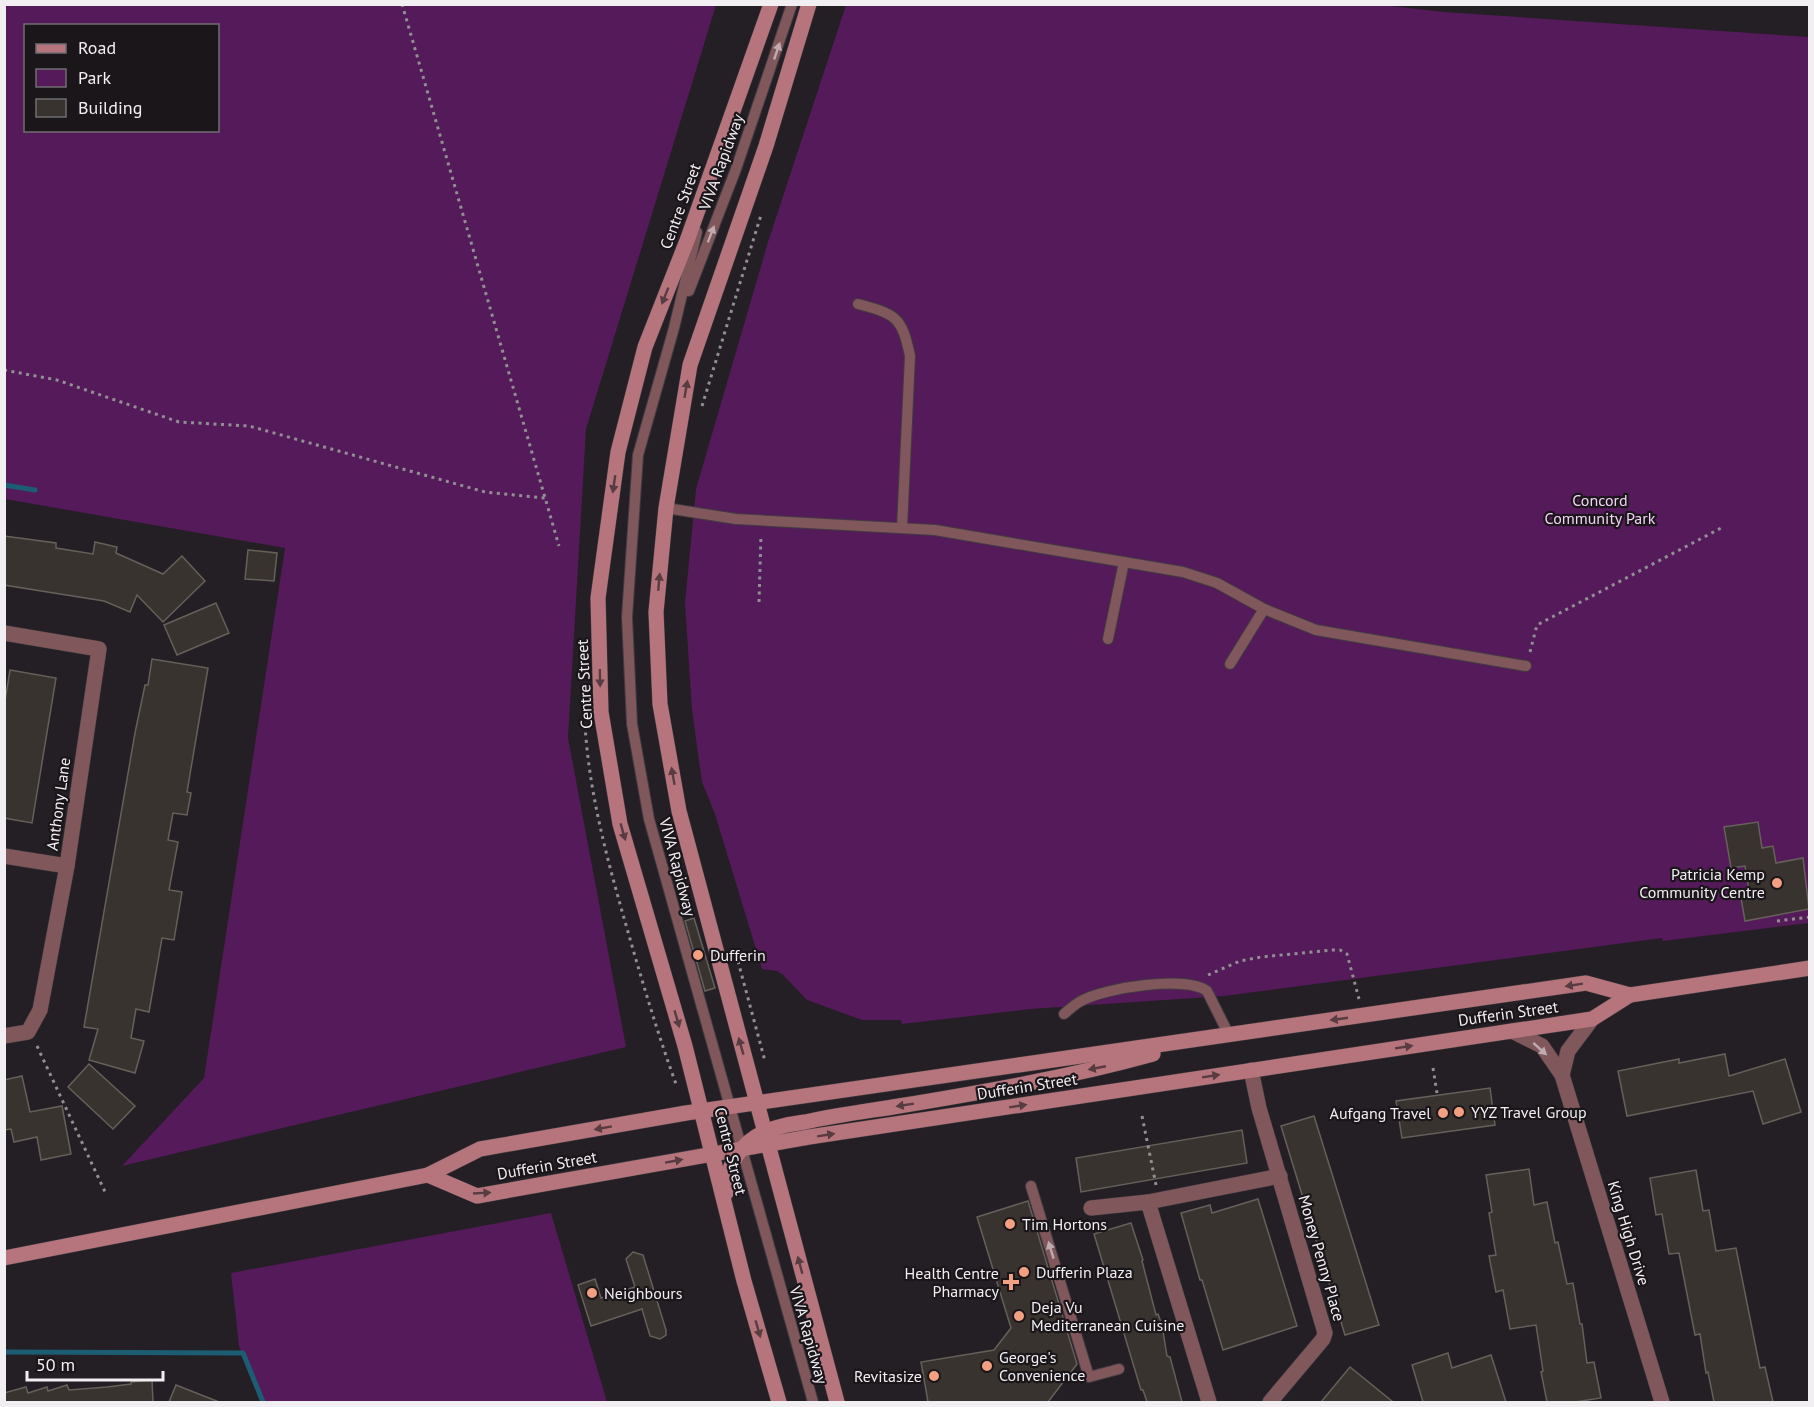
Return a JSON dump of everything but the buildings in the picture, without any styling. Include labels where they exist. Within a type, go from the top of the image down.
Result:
[{"type":"main road","name":"Centre Street","points":[[771,4],[708,183],[645,347],[618,452],[598,598],[601,712],[620,824],[702,1111],[744,1281],[779,1402]]},
{"type":"main road","points":[[809,4],[766,146],[690,365],[666,508],[656,612],[660,704],[679,811],[837,1402]]},
{"type":"main road","name":"Dufferin Street","points":[[428,1175],[477,1196],[742,1149],[766,1138],[1251,1070],[1592,1019],[1630,995],[1809,968]]},
{"type":"main road","name":"Dufferin Street","points":[[4,1258],[428,1175],[480,1149],[702,1111],[1586,983],[1630,995]]},
{"type":"main road","points":[[766,1138],[806,1121],[936,1100],[1115,1065],[1222,1036]]},
{"type":"main road","points":[[727,1211],[726,1186],[731,1164],[742,1149]]},
{"type":"street","name":"Anthony Lane","points":[[4,633],[99,649],[67,866],[40,1010],[28,1032]]},
{"type":"street","points":[[4,856],[67,866]]},
{"type":"street","points":[[1562,1075],[1568,1051],[1592,1019]]},
{"type":"street","name":"King High Drive","points":[[1512,1031],[1542,1047],[1562,1075],[1662,1402]]},
{"type":"street","points":[[4,1036],[28,1032]]},
{"type":"street","name":"Money Penny Place","points":[[1251,1070],[1259,1108],[1325,1333],[1323,1339],[1270,1402]]},
{"type":"street","points":[[1090,1208],[1153,1201],[1280,1176]]},
{"type":"street","points":[[1153,1201],[1209,1402]]},
{"type":"lane","name":"VIVA Rapidway","points":[[674,328],[736,168],[792,4]]},
{"type":"lane","name":"VIVA Rapidway","points":[[708,183],[674,328],[638,455],[627,617],[632,724],[649,819],[813,1402]]},
{"type":"lane","points":[[858,304],[883,310],[898,320],[905,330],[910,356],[902,528]]},
{"type":"lane","points":[[666,508],[736,519],[935,531],[1183,572],[1217,583],[1264,609],[1316,630],[1526,666]]},
{"type":"lane","points":[[1108,639],[1124,562]]},
{"type":"lane","points":[[1230,664],[1264,609]]},
{"type":"lane","points":[[1064,1014],[1082,1000],[1122,988],[1148,985],[1194,986],[1208,991],[1222,1036]]},
{"type":"lane","points":[[1031,1186],[1089,1377],[1119,1369]]},
{"type":"path","points":[[402,4],[559,546]]},
{"type":"path","points":[[4,370],[57,380],[179,422],[249,426],[485,492],[545,498]]},
{"type":"path","points":[[759,602],[761,520]]},
{"type":"path","points":[[1526,666],[1537,625],[1723,527]]},
{"type":"path","points":[[1777,921],[1809,917]]},
{"type":"path","points":[[1194,986],[1212,971],[1240,961],[1340,950],[1347,954],[1362,1016]]},
{"type":"path","points":[[28,1032],[42,1052],[106,1194]]},
{"type":"path","points":[[1432,1068],[1437,1093]]},
{"type":"path","points":[[1142,1116],[1153,1201]]},
{"type":"green space","name":"Concord Community Park","points":[[1373,4],[1444,12],[1809,37],[1809,923],[1663,941],[1662,938],[1224,996],[1031,1009],[902,1024],[901,1020],[862,1020],[807,1000],[783,975],[777,971],[762,969],[715,814],[702,782],[692,710],[685,603],[696,489],[768,242],[846,5]]},
{"type":"green space","points":[[4,5],[716,5],[586,429],[568,738],[626,1047],[122,1166],[204,1078],[285,548],[5,499]]},
{"type":"green space","points":[[551,1213],[607,1402],[262,1402],[239,1346],[231,1273]]},
{"type":"waterway","points":[[4,485],[35,490]]},
{"type":"waterway","points":[[4,1352],[243,1353],[263,1402]]},
{"type":"place","name":"Patricia Kemp Community Centre","points":[[1777,883]]},
{"type":"place","name":"Dufferin","points":[[698,955]]},
{"type":"place","name":"YYZ Travel Group","points":[[1459,1112]]},
{"type":"place","name":"Aufgang Travel","points":[[1443,1113]]},
{"type":"place","name":"Tim Hortons","points":[[1010,1224]]},
{"type":"place","name":"Dufferin Plaza","points":[[1024,1272]]},
{"type":"place","name":"Health Centre Pharmacy","points":[[1011,1282]]},
{"type":"place","name":"Neighbours","points":[[592,1293]]},
{"type":"place","name":"Deja Vu Mediterranean Cuisine","points":[[1019,1316]]},
{"type":"place","name":"George's Convenience","points":[[987,1366]]},
{"type":"place","name":"Revitasize","points":[[934,1376]]}]
